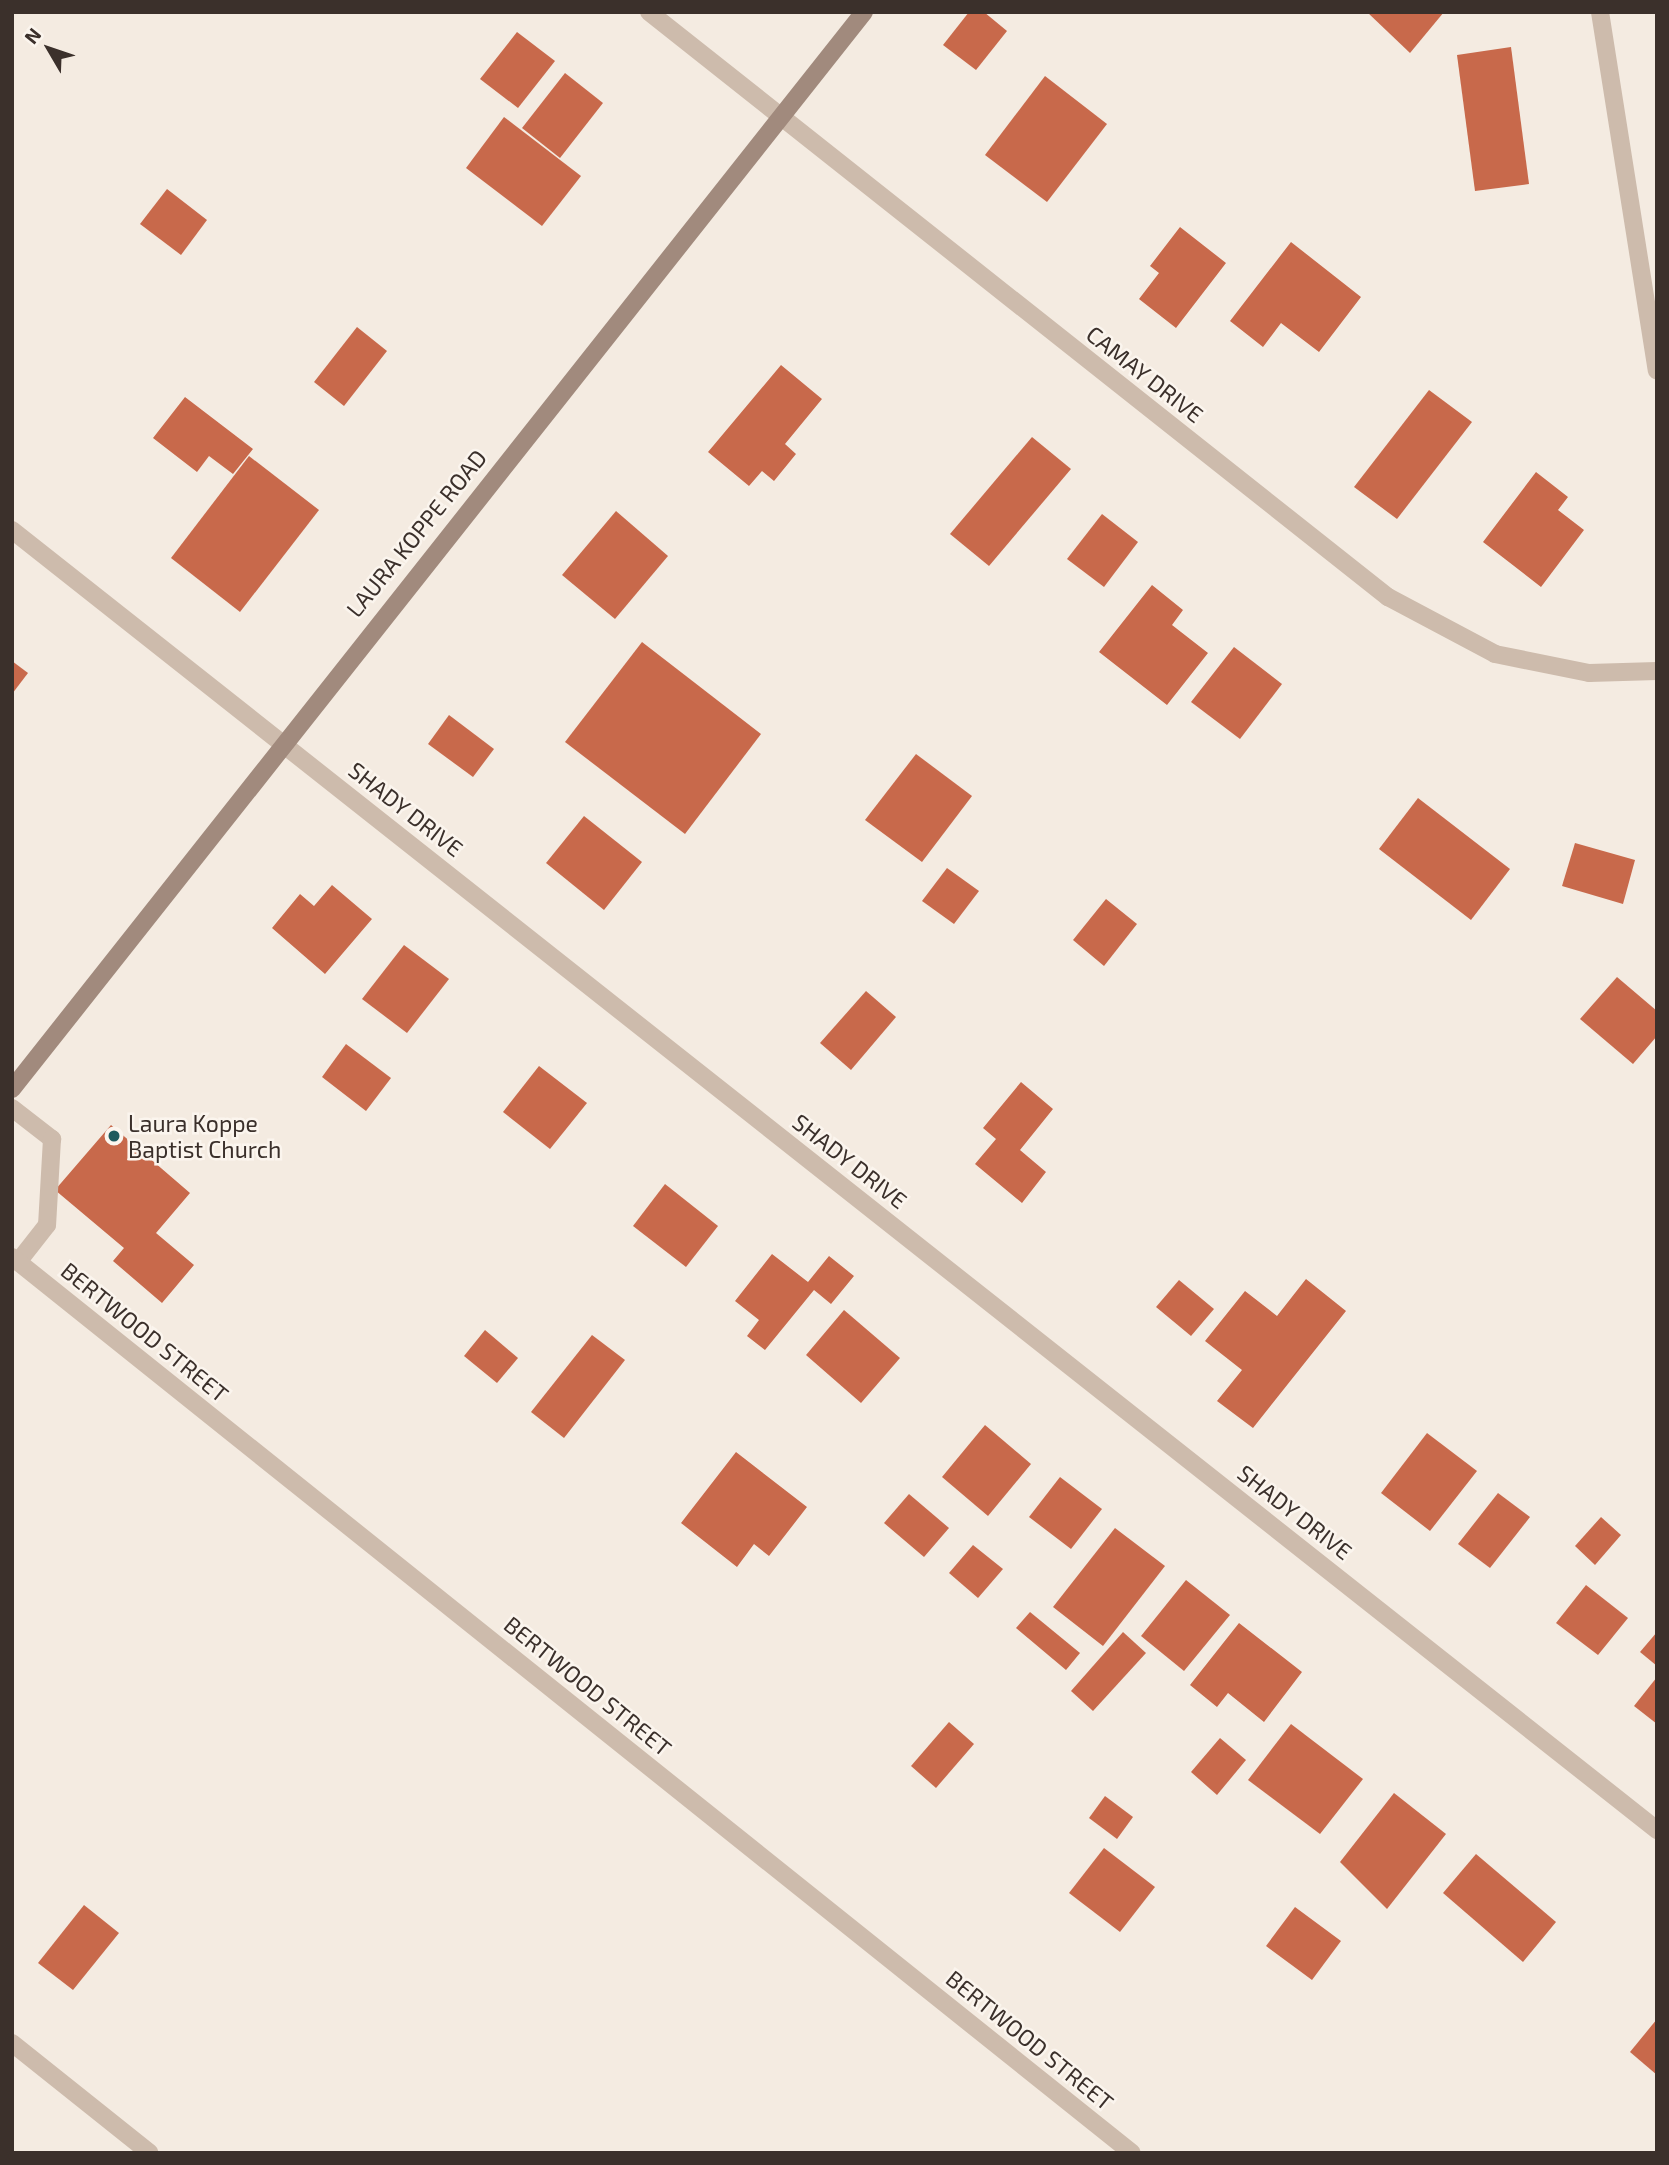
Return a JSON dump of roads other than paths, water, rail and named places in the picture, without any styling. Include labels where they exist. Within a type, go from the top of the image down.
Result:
[{"type":"street","name":"CAMAY DRIVE","points":[[649,12],[1388,597],[1495,654],[1589,673],[1657,671]]},
{"type":"street","name":"LAURA KOPPE ROAD","points":[[12,1089],[282,742],[864,12]]},
{"type":"street","points":[[1600,12],[1657,371]]},
{"type":"street","name":"SHADY DRIVE","points":[[12,530],[1657,1830]]},
{"type":"street","points":[[12,1108],[52,1139],[47,1225],[15,1259]]},
{"type":"street","name":"BERTWOOD STREET","points":[[15,1259],[1132,2153]]},
{"type":"street","points":[[12,2043],[150,2153]]},
{"type":"place","name":"Laura Koppe Baptist Church","points":[[114,1136]]}]
